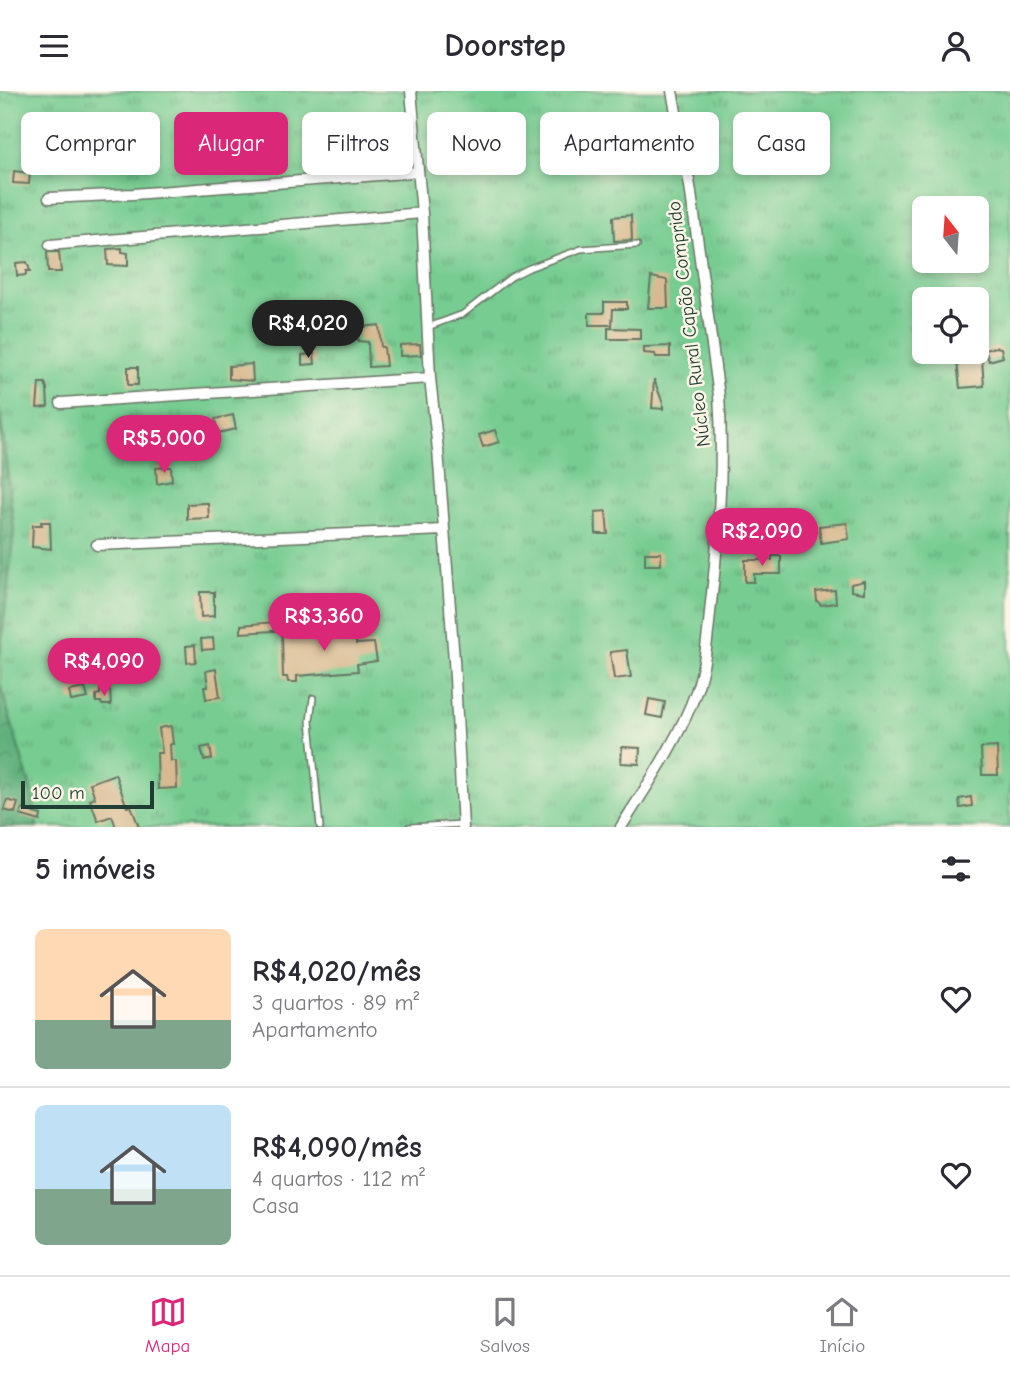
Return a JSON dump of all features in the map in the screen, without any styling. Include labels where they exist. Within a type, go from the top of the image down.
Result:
[{"type":"street","points":[[411,91],[422,213],[430,378],[444,530],[463,825]]},
{"type":"street","name":"Núcleo Rural Capão Comprido","points":[[621,827],[676,734],[695,693],[708,629],[720,509],[719,395],[690,186],[672,91]]},
{"type":"street","points":[[49,198],[418,172]]},
{"type":"street","points":[[50,245],[422,213]]},
{"type":"street","points":[[61,403],[430,378]]},
{"type":"street","points":[[97,545],[444,530]]},
{"type":"lane","points":[[428,327],[463,314],[511,277],[528,268],[581,249],[637,245]]},
{"type":"lane","points":[[313,698],[310,721],[320,827]]},
{"type":"lane","points":[[409,827],[463,825]]},
{"type":"green space","points":[[0,91],[1010,91],[1010,827],[37,827],[33,797],[0,684],[0,656],[14,530],[0,412]]},
{"type":"green space","points":[[0,412],[14,530],[0,656]]},
{"type":"green space","points":[[0,684],[33,797],[37,827],[0,827]]},
{"type":"building","points":[[14,171],[21,172],[21,175],[30,175],[29,184],[13,183]]},
{"type":"building","points":[[631,215],[632,240],[614,241],[613,217]]},
{"type":"building","points":[[122,248],[122,252],[128,253],[128,266],[108,265],[107,249]]},
{"type":"building","points":[[47,252],[59,252],[61,272],[48,272]]},
{"type":"building","points":[[27,262],[30,271],[26,271],[26,275],[17,276],[16,263]]},
{"type":"building","points":[[651,277],[667,280],[668,308],[648,308]]},
{"type":"building","points":[[604,302],[627,302],[627,309],[613,309],[612,325],[589,325],[589,313],[604,313]]},
{"type":"building","points":[[379,325],[386,366],[369,367],[368,342],[358,341],[357,329]]},
{"type":"building","points":[[608,328],[640,329],[640,339],[608,339]]},
{"type":"building","points":[[420,344],[421,355],[400,356],[400,345]]},
{"type":"building","points":[[670,346],[670,357],[656,357],[655,354],[644,353],[644,347]]},
{"type":"building","points":[[1001,348],[1003,357],[989,361],[989,349]]},
{"type":"building","points":[[314,354],[315,364],[302,365],[302,355]]},
{"type":"building","points":[[252,364],[253,381],[229,379],[229,366]]},
{"type":"building","points":[[957,364],[982,364],[984,386],[960,388]]},
{"type":"building","points":[[128,367],[138,367],[138,385],[128,385]]},
{"type":"building","points":[[654,379],[663,404],[663,409],[652,408]]},
{"type":"building","points":[[39,383],[45,383],[48,407],[37,408]]},
{"type":"building","points":[[233,415],[236,429],[218,433],[215,419]]},
{"type":"building","points":[[495,430],[499,442],[483,447],[479,435]]},
{"type":"building","points":[[171,467],[172,481],[157,484],[156,468]]},
{"type":"building","points":[[208,503],[209,518],[187,519],[187,504]]},
{"type":"building","points":[[606,511],[608,534],[596,534],[595,512]]},
{"type":"building","points":[[41,522],[50,522],[51,549],[32,547],[33,525],[42,525]]},
{"type":"building","points":[[847,523],[849,539],[821,543],[819,526]]},
{"type":"building","points":[[645,553],[661,553],[661,565],[645,565]]},
{"type":"building","points":[[772,556],[781,556],[781,574],[754,574],[754,582],[745,582],[745,560],[772,560]]},
{"type":"building","points":[[864,581],[864,593],[851,591],[851,584]]},
{"type":"building","points":[[835,590],[836,603],[821,605],[817,601],[816,592]]},
{"type":"building","points":[[200,592],[214,592],[214,616],[201,617]]},
{"type":"building","points":[[287,621],[288,630],[241,633],[241,625]]},
{"type":"building","points":[[355,628],[356,644],[374,643],[377,661],[357,664],[358,671],[297,676],[297,682],[288,682],[287,677],[283,677],[282,633]]},
{"type":"building","points":[[213,638],[214,649],[202,650],[201,639]]},
{"type":"building","points":[[195,645],[196,662],[187,663],[186,646]]},
{"type":"building","points":[[627,650],[631,677],[614,679],[610,652]]},
{"type":"building","points":[[216,669],[220,697],[206,699],[206,671]]},
{"type":"building","points":[[85,688],[88,698],[71,701],[69,691]]},
{"type":"building","points":[[100,690],[110,690],[111,705],[96,702],[96,695],[100,694]]},
{"type":"building","points":[[649,699],[665,702],[662,718],[646,715]]},
{"type":"building","points":[[171,726],[171,761],[176,761],[177,788],[158,789],[157,753],[162,753],[159,728]]},
{"type":"building","points":[[210,746],[212,759],[204,760],[201,748]]},
{"type":"building","points":[[622,747],[640,748],[639,764],[621,763]]},
{"type":"building","points":[[997,747],[998,775],[982,775],[981,748]]},
{"type":"building","points":[[115,774],[127,807],[131,806],[139,827],[116,827],[112,816],[98,821],[90,800],[95,798],[90,783]]},
{"type":"building","points":[[971,797],[972,806],[960,808],[959,799]]},
{"type":"building","points":[[7,800],[18,803],[15,813],[4,810]]},
{"type":"building","points":[[22,809],[41,815],[40,821],[20,815]]}]
